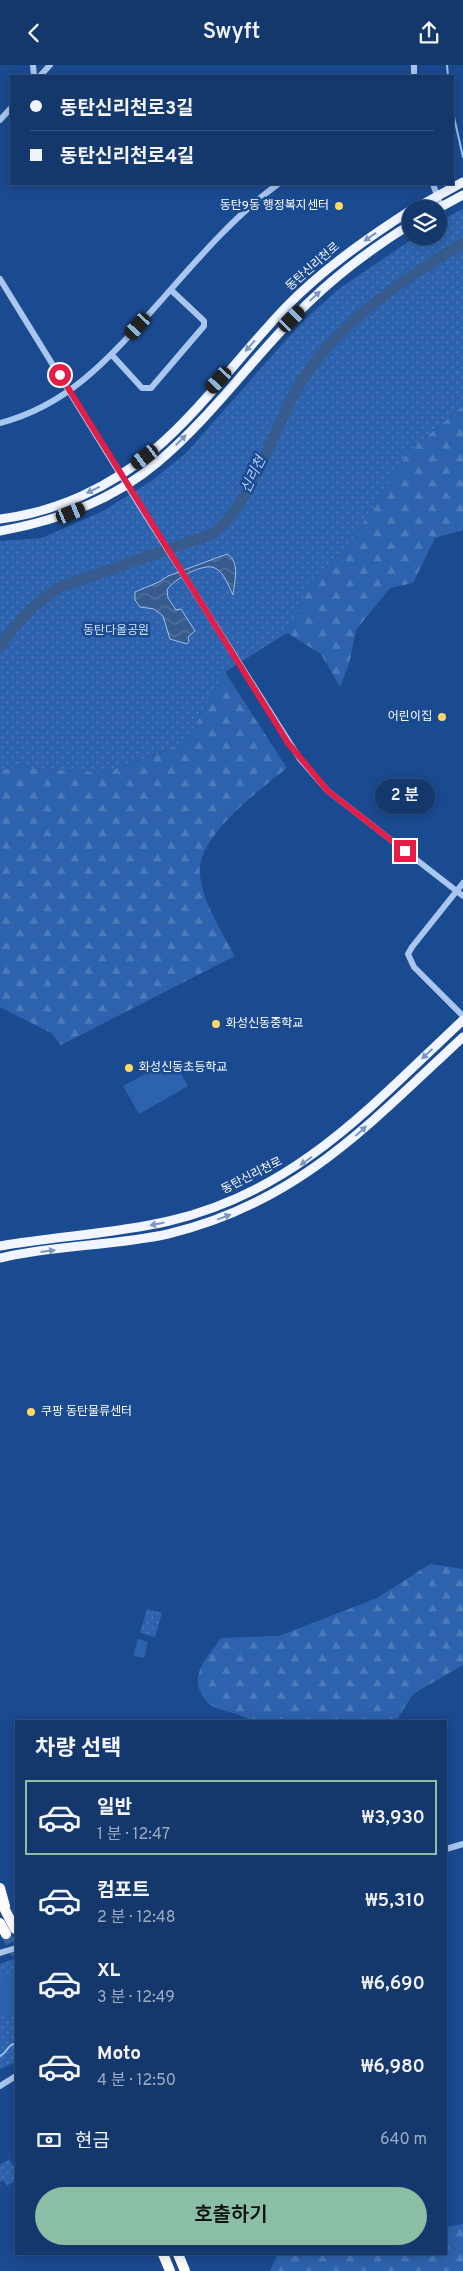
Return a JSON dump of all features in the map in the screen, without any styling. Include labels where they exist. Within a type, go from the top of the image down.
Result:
[{"type":"highway","points":[[0,1888],[4,1919]]},
{"type":"highway","points":[[0,1900],[4,1919],[10,1932]]},
{"type":"highway","points":[[163,2255],[170,2271]]},
{"type":"highway","points":[[178,2255],[185,2271]]},
{"type":"main road","name":"동탄신리천로","points":[[428,200],[463,182]]},
{"type":"main road","points":[[447,203],[463,195]]},
{"type":"main road","name":"동탄신리천로","points":[[0,519],[59,504],[95,489],[121,474],[155,449],[301,292],[357,246],[402,216]]},
{"type":"main road","name":"동탄신리천로","points":[[0,531],[35,524],[71,513],[127,484],[157,463],[177,445],[292,319],[324,287],[362,257],[402,230]]},
{"type":"main road","name":"동탄신리천로","points":[[0,1246],[171,1221],[222,1205],[262,1187],[297,1167],[333,1141],[463,1020]]},
{"type":"main road","name":"동탄신리천로","points":[[0,1258],[167,1234],[228,1216],[259,1202],[306,1175],[340,1149],[463,1037]]},
{"type":"street","points":[[41,75],[50,65]]},
{"type":"street","points":[[0,121],[10,109]]},
{"type":"street","points":[[0,423],[35,412],[70,391],[112,355],[222,233],[277,185]]},
{"type":"street","points":[[434,185],[438,200]]},
{"type":"street","points":[[0,279],[288,743],[328,791],[463,897]]},
{"type":"street","points":[[112,355],[142,387],[151,388],[204,326],[204,321],[171,290]]},
{"type":"street","points":[[463,883],[408,954],[414,967],[463,1016]]},
{"type":"street","points":[[447,1849],[463,1844]]},
{"type":"street","points":[[0,1953],[15,1948]]},
{"type":"street","points":[[0,2086],[15,2077]]},
{"type":"green space","name":"동탄다올공원","points":[[463,209],[463,406],[407,453],[355,536],[310,584],[287,633],[225,672],[187,740],[154,755],[102,773],[18,767],[0,770],[0,541],[42,538],[101,512],[150,482],[186,453],[302,322],[340,288],[404,245],[447,245],[447,217]]},
{"type":"green space","points":[[463,406],[463,530],[435,538],[413,583],[390,588],[356,630],[349,664],[340,687],[321,654],[287,633],[310,584],[355,536],[407,453]]},
{"type":"green space","points":[[225,672],[287,768],[232,815],[218,830],[201,860],[200,875],[205,896],[235,956],[61,1045],[51,1033],[0,1007],[0,770],[18,767],[102,773],[155,755],[187,740]]},
{"type":"green space","points":[[173,1059],[188,1086],[139,1114],[123,1086]]},
{"type":"green space","points":[[430,1564],[463,1569],[463,1665],[413,1694],[397,1720],[250,1720],[238,1714],[214,1707],[202,1695],[198,1686],[200,1671],[207,1657],[221,1638],[279,1636],[377,1598]]},
{"type":"green space","points":[[147,1609],[162,1613],[155,1637],[140,1633]]},
{"type":"green space","points":[[138,1639],[148,1642],[144,1658],[133,1656]]},
{"type":"green space","points":[[15,1958],[15,2062],[0,2069],[0,1964]]},
{"type":"green space","points":[[15,1971],[15,2017],[9,2017],[0,2011],[0,1978]]},
{"type":"green space","points":[[9,2159],[15,2168],[15,2181],[7,2186],[3,2180],[0,2182],[0,2165]]},
{"type":"green space","points":[[463,2224],[463,2271],[270,2271],[278,2255],[447,2255],[447,2227]]},
{"type":"water","points":[[227,554],[234,562],[235,567],[233,595],[221,573],[215,568],[210,567],[204,567],[181,577],[167,590],[168,598],[176,610],[181,609],[195,631],[188,637],[189,641],[187,644],[170,639],[163,616],[154,609],[140,607],[135,600],[135,592],[168,576]]},
{"type":"waterway","name":"신리천","points":[[447,65],[448,75]]},
{"type":"waterway","name":"신리천","points":[[454,117],[463,157]]},
{"type":"waterway","name":"신리천","points":[[0,646],[27,613],[42,599],[60,587],[212,534],[238,506],[260,466],[298,387],[313,364],[331,343],[372,305],[416,273],[463,243]]},
{"type":"waterway","points":[[0,2056],[11,2045],[15,2045]]},
{"type":"tunnel","points":[[6,1934],[15,1952]]},
{"type":"place","name":"동탄9동 행정복지센터","points":[[339,206]]},
{"type":"place","name":"어린이집","points":[[442,717]]},
{"type":"place","name":"화성신동중학교","points":[[216,1024]]},
{"type":"place","name":"화성신동초등학교","points":[[129,1068]]},
{"type":"place","name":"쿠팡 동탄물류센터","points":[[31,1412]]},
{"type":"route","points":[[60,375],[288,743],[328,791],[405,851]]}]
